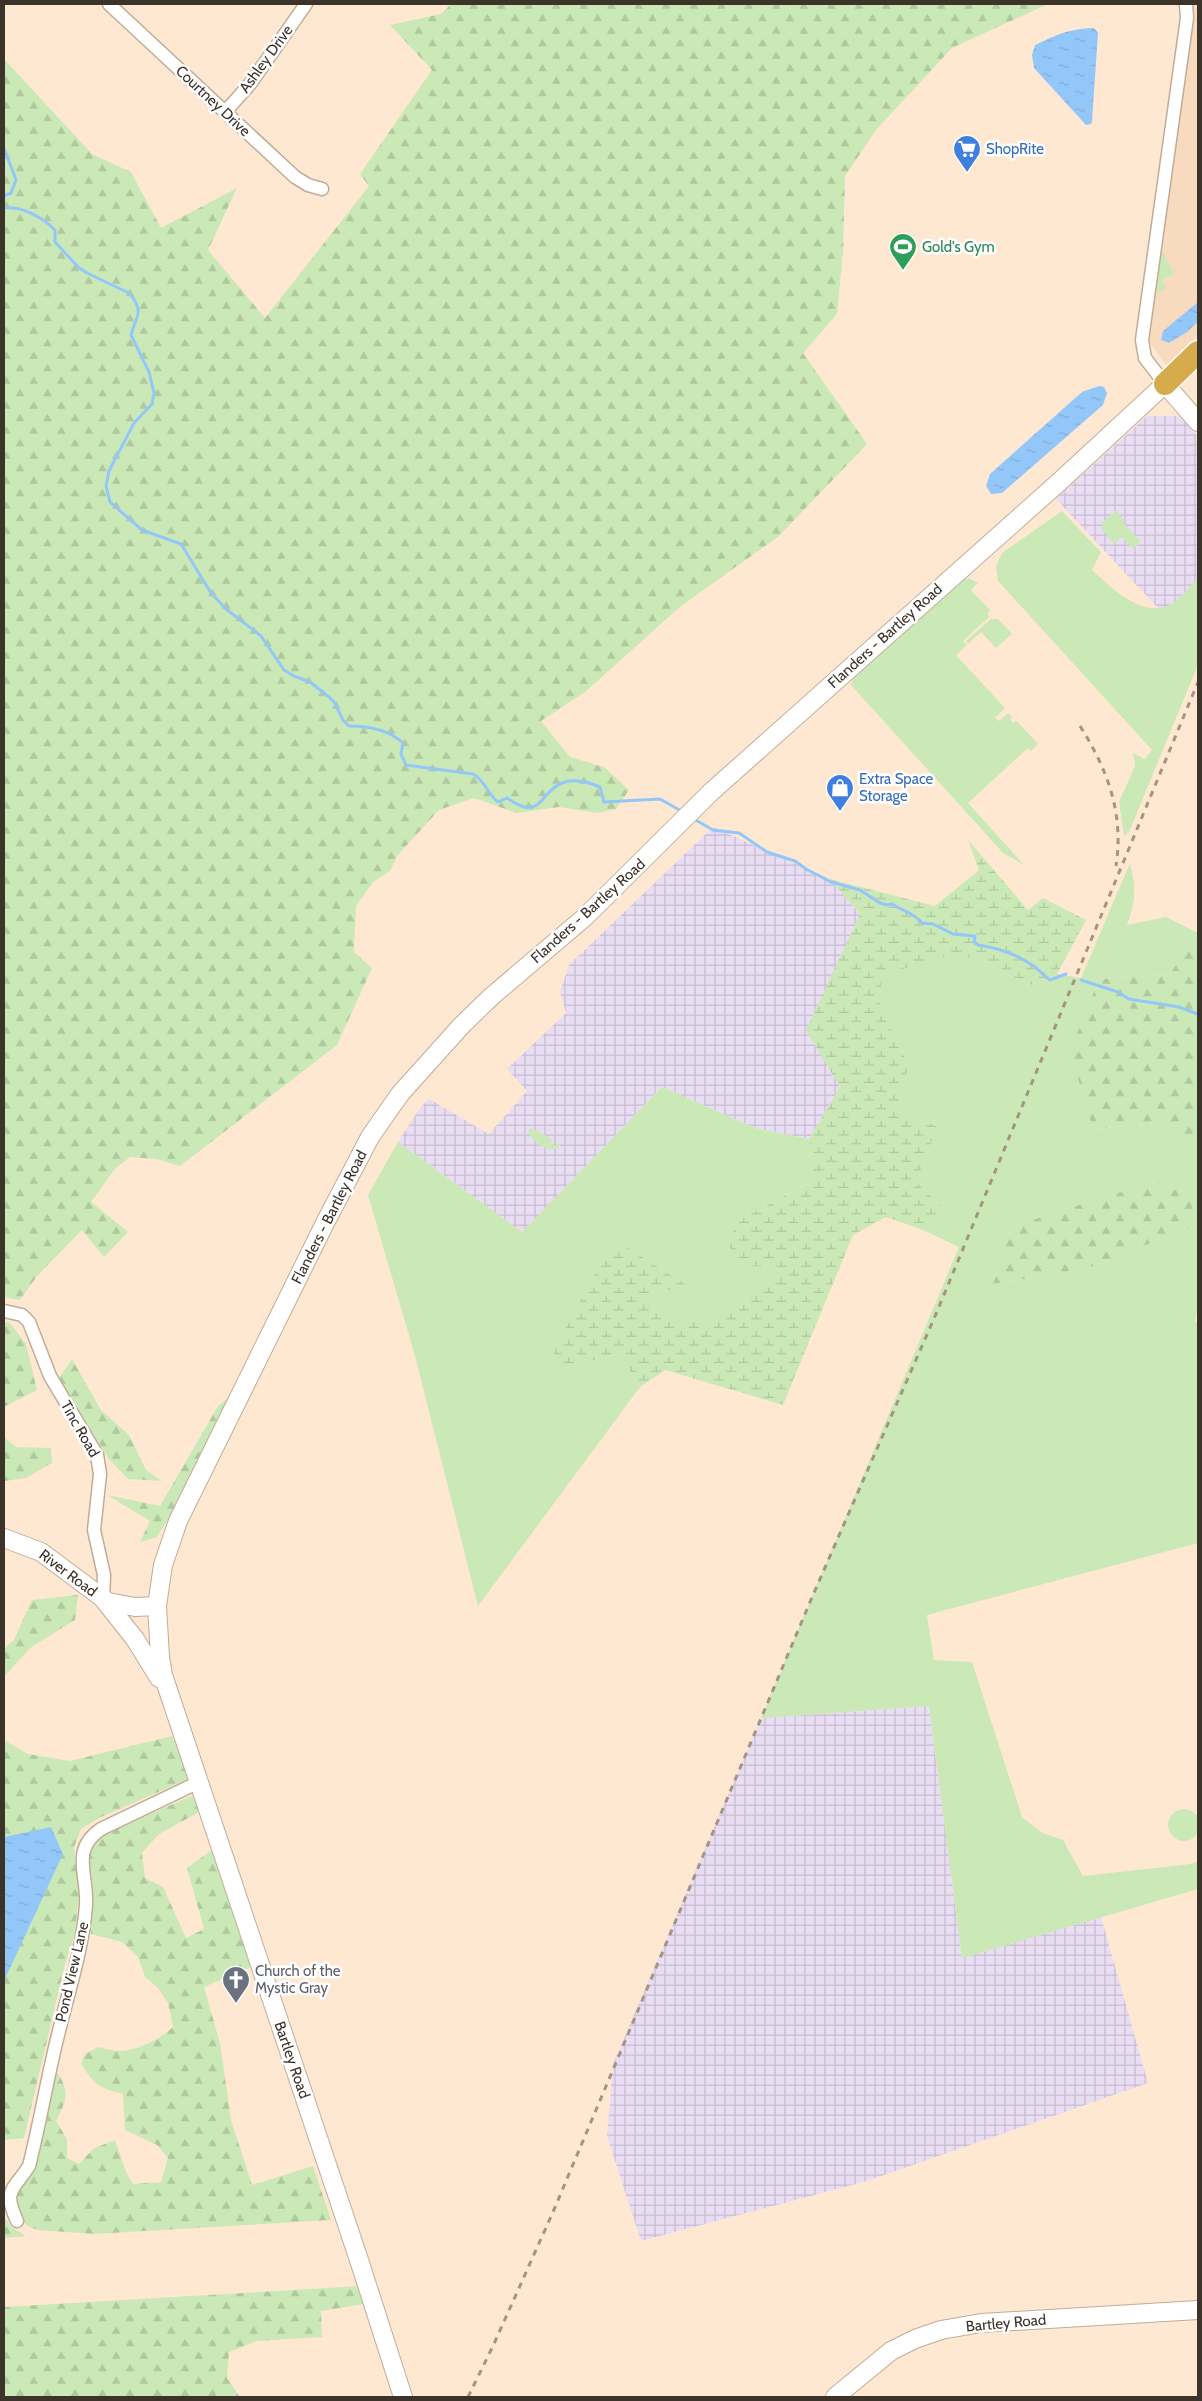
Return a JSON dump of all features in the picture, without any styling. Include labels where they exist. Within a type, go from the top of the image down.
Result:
[{"type":"highway","points":[[1165,384],[1198,352]]},
{"type":"main road","points":[[1165,384],[1198,422]]},
{"type":"main road","name":"Flanders - Bartley Road","points":[[157,1606],[163,1565],[178,1521],[325,1223],[370,1137],[400,1094],[462,1025],[492,996],[585,917],[711,792],[1058,484],[1165,384]]},
{"type":"main road","name":"River Road","points":[[4,1538],[41,1552],[103,1599],[135,1639],[168,1692]]},
{"type":"main road","name":"River Road","points":[[103,1599],[124,1606],[157,1606]]},
{"type":"main road","name":"Bartley Road","points":[[157,1606],[160,1657],[168,1692],[403,2396]]},
{"type":"main road","name":"Bartley Road","points":[[834,2397],[891,2352],[915,2339],[941,2330],[981,2323],[1198,2310]]},
{"type":"street","name":"Courtney Drive","points":[[109,4],[295,177],[308,185],[322,189]]},
{"type":"street","name":"Ashley Drive","points":[[225,112],[250,84],[306,4]]},
{"type":"street","points":[[1165,384],[1145,358],[1143,335],[1186,18],[1186,4]]},
{"type":"street","name":"Tinc Road","points":[[4,1311],[22,1315],[29,1322],[50,1376],[97,1455],[100,1474],[94,1530],[104,1575],[103,1599]]},
{"type":"street","name":"Pond View Lane","points":[[17,2221],[8,2199],[11,2190],[29,2166],[84,1925],[86,1884],[83,1850],[89,1837],[101,1829],[199,1782]]},
{"type":"shaded area","points":[[1188,4],[1198,4],[1198,336],[1166,365],[1149,341],[1191,31]]},
{"type":"shaded area","points":[[1147,416],[1180,416],[1198,437],[1198,651],[1056,499]]},
{"type":"shaded area","points":[[713,827],[830,879],[860,914],[807,1030],[840,1087],[809,1139],[755,1128],[662,1087],[522,1232],[398,1142],[420,1108],[429,1099],[489,1134],[527,1091],[507,1069],[566,1013],[560,992],[569,965]]},
{"type":"shaded area","points":[[929,1706],[962,1958],[1101,1917],[1148,2083],[867,2181],[641,2241],[607,2136],[613,2064],[761,1718]]},
{"type":"green space","points":[[451,4],[1048,4],[952,48],[876,130],[845,176],[843,253],[837,314],[803,353],[867,444],[779,536],[681,606],[585,692],[541,721],[570,757],[604,767],[629,790],[616,809],[597,813],[559,807],[516,813],[474,798],[439,810],[398,855],[390,871],[373,882],[356,906],[354,952],[372,968],[337,1045],[180,1166],[156,1159],[130,1157],[114,1170],[91,1202],[128,1232],[104,1257],[82,1230],[37,1276],[20,1300],[4,1297],[4,59],[92,154],[131,172],[161,228],[237,188],[208,250],[265,318],[369,186],[360,174],[432,70],[390,25],[441,14]]},
{"type":"green space","points":[[1160,252],[1163,252],[1174,274],[1162,280],[1166,288],[1157,292],[1155,288]]},
{"type":"green space","points":[[1116,510],[1124,523],[1141,542],[1133,549],[1122,537],[1114,544],[1102,530],[1102,523]]},
{"type":"green space","points":[[1062,511],[1101,552],[1092,570],[1129,600],[1151,608],[1162,607],[1176,601],[1198,578],[1198,665],[1129,832],[1124,836],[1119,802],[1135,766],[1133,753],[1145,759],[1152,750],[998,581],[996,566],[1002,553]]},
{"type":"green space","points":[[969,578],[978,583],[971,590],[990,610],[989,617],[963,641],[967,645],[956,655],[1005,708],[995,718],[999,721],[1008,713],[1013,717],[1010,719],[1013,723],[1017,721],[1038,744],[1031,751],[1028,748],[968,803],[1024,865],[1003,853],[851,685],[854,677],[963,580]]},
{"type":"green space","points":[[991,619],[998,619],[1012,634],[996,648],[981,632],[968,644],[966,641]]},
{"type":"green space","points":[[968,840],[1028,910],[1043,898],[1086,920],[1057,974],[1031,985],[958,953],[882,975],[880,1009],[909,1065],[897,1111],[937,1126],[917,1183],[943,1208],[923,1230],[886,1217],[853,1235],[783,1405],[665,1370],[640,1387],[619,1354],[563,1368],[553,1352],[606,1253],[621,1244],[690,1287],[644,1294],[669,1320],[713,1320],[785,1267],[741,1266],[729,1246],[737,1221],[813,1181],[809,1139],[840,1087],[806,1030],[860,914],[830,879],[935,906],[979,870]]},
{"type":"green space","points":[[1130,863],[1134,894],[1127,925],[1166,917],[1198,933],[1198,939],[1195,938],[1169,975],[1099,979],[1093,1129],[1157,1123],[1198,1145],[1198,1197],[1154,1182],[1043,1216],[1010,1229],[993,1284],[1086,1269],[1198,1224],[1198,1306],[1195,1321],[1198,1324],[1198,1543],[927,1615],[934,1660],[972,1662],[1022,1817],[1042,1833],[1063,1840],[1083,1876],[1191,1864],[1198,1861],[1198,1889],[962,1958],[929,1706],[761,1718],[959,1247],[923,1230],[943,1208],[917,1183],[937,1126],[897,1111],[909,1065],[880,1009],[882,974],[958,953],[1031,985],[1057,974],[1081,978]]},
{"type":"green space","points":[[1195,938],[1198,939],[1198,1145],[1157,1123],[1093,1129],[1070,1051],[1099,979],[1169,975]]},
{"type":"green space","points":[[662,1087],[755,1128],[809,1139],[813,1181],[737,1221],[786,1267],[713,1320],[668,1320],[643,1294],[689,1287],[621,1244],[563,1368],[619,1354],[640,1387],[478,1606],[415,1356],[368,1195],[398,1142],[522,1232]]},
{"type":"green space","points":[[531,1128],[552,1139],[551,1144],[556,1146],[558,1142],[560,1146],[551,1149],[543,1147],[528,1133]]},
{"type":"green space","points":[[1154,1182],[1198,1197],[1198,1224],[1086,1269],[993,1284],[1010,1229],[1043,1216]]},
{"type":"green space","points":[[4,1322],[10,1323],[26,1344],[37,1390],[4,1407]]},
{"type":"green space","points":[[72,1359],[101,1410],[129,1435],[146,1470],[162,1481],[128,1479],[108,1458],[59,1378]]},
{"type":"green space","points":[[232,1395],[173,1512],[157,1537],[140,1542],[150,1521],[107,1495],[160,1506],[218,1406]]},
{"type":"green space","points":[[4,1437],[16,1447],[51,1448],[52,1463],[26,1478],[4,1481]]},
{"type":"green space","points":[[78,1595],[75,1620],[30,1648],[4,1677],[4,1649],[14,1640],[32,1600]]},
{"type":"green space","points":[[172,1736],[187,1766],[190,1778],[99,1818],[81,1829],[74,1847],[79,1894],[75,1933],[64,1968],[24,2138],[4,2140],[4,1740],[28,1754],[70,1761]]},
{"type":"green space","points":[[196,1794],[201,1811],[159,1834],[142,1853],[145,1878],[163,1887],[186,1938],[204,1929],[187,1868],[213,1849],[251,1967],[204,1987],[220,2043],[231,2120],[252,2185],[313,2166],[331,2220],[94,2234],[37,2230],[26,2225],[15,2205],[17,2196],[34,2170],[55,2069],[63,2083],[66,2095],[56,2121],[67,2139],[67,2158],[79,2164],[94,2148],[115,2140],[126,2172],[133,2184],[161,2182],[168,2158],[157,2145],[125,2130],[123,2094],[98,2085],[81,2064],[85,2054],[98,2047],[115,2051],[133,2049],[154,2040],[173,2027],[168,2003],[158,1988],[145,1977],[138,1957],[122,1942],[91,1934],[90,1922],[93,1887],[88,1852],[104,1834]]},
{"type":"green space","points":[[1184,1809],[1190,1810],[1195,1814],[1199,1819],[1199,1831],[1195,1836],[1190,1840],[1184,1841],[1178,1840],[1173,1836],[1169,1831],[1168,1825],[1169,1819],[1173,1814],[1178,1810]]},
{"type":"green space","points":[[4,2216],[11,2227],[26,2236],[4,2238]]},
{"type":"green space","points":[[361,2286],[364,2304],[321,2311],[322,2337],[257,2341],[229,2352],[227,2378],[240,2397],[4,2397],[4,2307]]},
{"type":"water","points":[[1094,28],[1098,33],[1092,121],[1091,124],[1086,125],[1034,68],[1032,55],[1035,45],[1050,38],[1070,31]]},
{"type":"water","points":[[1198,302],[1198,322],[1187,332],[1169,343],[1161,340],[1163,331]]},
{"type":"water","points":[[1099,386],[1104,387],[1107,393],[1103,405],[1002,493],[991,494],[986,486],[990,474],[1082,392]]},
{"type":"water","points":[[51,1827],[63,1854],[4,1981],[4,1837]]},
{"type":"waterway","points":[[4,148],[16,180],[11,193],[4,196]]},
{"type":"waterway","points":[[4,208],[25,211],[44,221],[55,230],[55,242],[78,267],[129,293],[134,300],[137,305],[138,314],[131,335],[149,372],[154,393],[152,404],[134,423],[109,471],[106,486],[110,502],[142,530],[181,544],[211,593],[226,609],[261,636],[284,670],[310,682],[329,697],[334,702],[343,720],[349,726],[378,730],[391,735],[403,743],[401,754],[406,765],[473,774],[498,802],[507,798],[518,805],[534,807],[554,787],[562,783],[576,781],[600,787],[604,802],[660,799],[683,812]]},
{"type":"waterway","points":[[694,819],[713,830],[739,833],[767,852],[795,861],[831,882],[860,890],[880,903],[892,904],[912,914],[922,923],[933,924],[953,934],[975,936],[974,942],[978,945],[1001,950],[1022,959],[1050,980],[1066,974]]},
{"type":"waterway","points":[[1081,980],[1118,992],[1129,999],[1179,1007],[1198,1014]]},
{"type":"railway","points":[[468,2397],[553,2212],[813,1595],[936,1314],[1198,682]]},
{"type":"railway","points":[[1080,726],[1099,759],[1112,793],[1118,828],[1116,866]]},
{"type":"place","name":"ShopRite","points":[[967,173]]},
{"type":"place","name":"Gold's Gym","points":[[903,271]]},
{"type":"place","name":"Extra Space Storage","points":[[840,812]]},
{"type":"place","name":"Church of the Mystic Gray","points":[[236,2004]]}]
